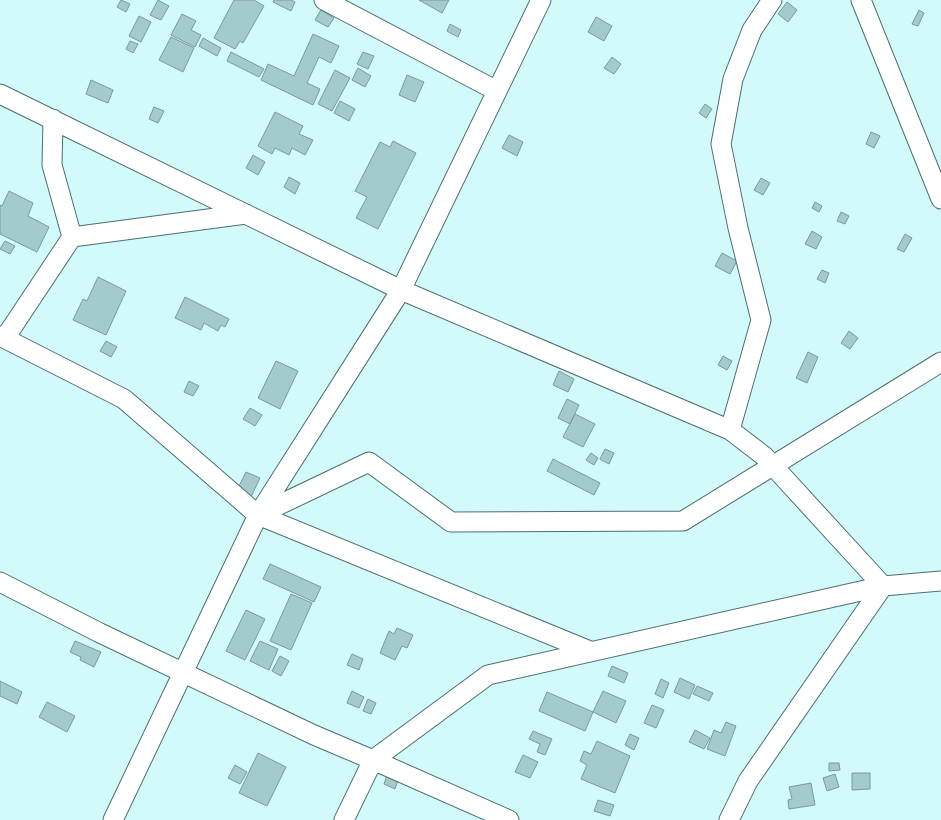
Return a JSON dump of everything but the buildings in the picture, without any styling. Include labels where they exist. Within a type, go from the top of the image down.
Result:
[{"type":"street","points":[[324,0],[497,91]]},
{"type":"street","points":[[113,820],[258,515],[401,290],[541,0]]},
{"type":"street","points":[[730,430],[761,320],[738,228],[721,144],[733,80],[752,30],[772,0]]},
{"type":"street","points":[[861,0],[941,198]]},
{"type":"street","points":[[0,94],[401,290],[730,430],[773,465],[883,586]]},
{"type":"street","points":[[53,120],[52,165],[72,237]]},
{"type":"street","points":[[246,214],[72,237],[3,337],[124,399],[258,515],[590,652]]},
{"type":"street","points":[[258,515],[369,462],[450,522],[683,521],[941,362]]},
{"type":"street","points":[[344,820],[373,760],[488,674],[883,586],[941,581]]},
{"type":"street","points":[[0,582],[314,736],[509,820]]},
{"type":"street","points":[[729,820],[748,781],[883,586]]}]
